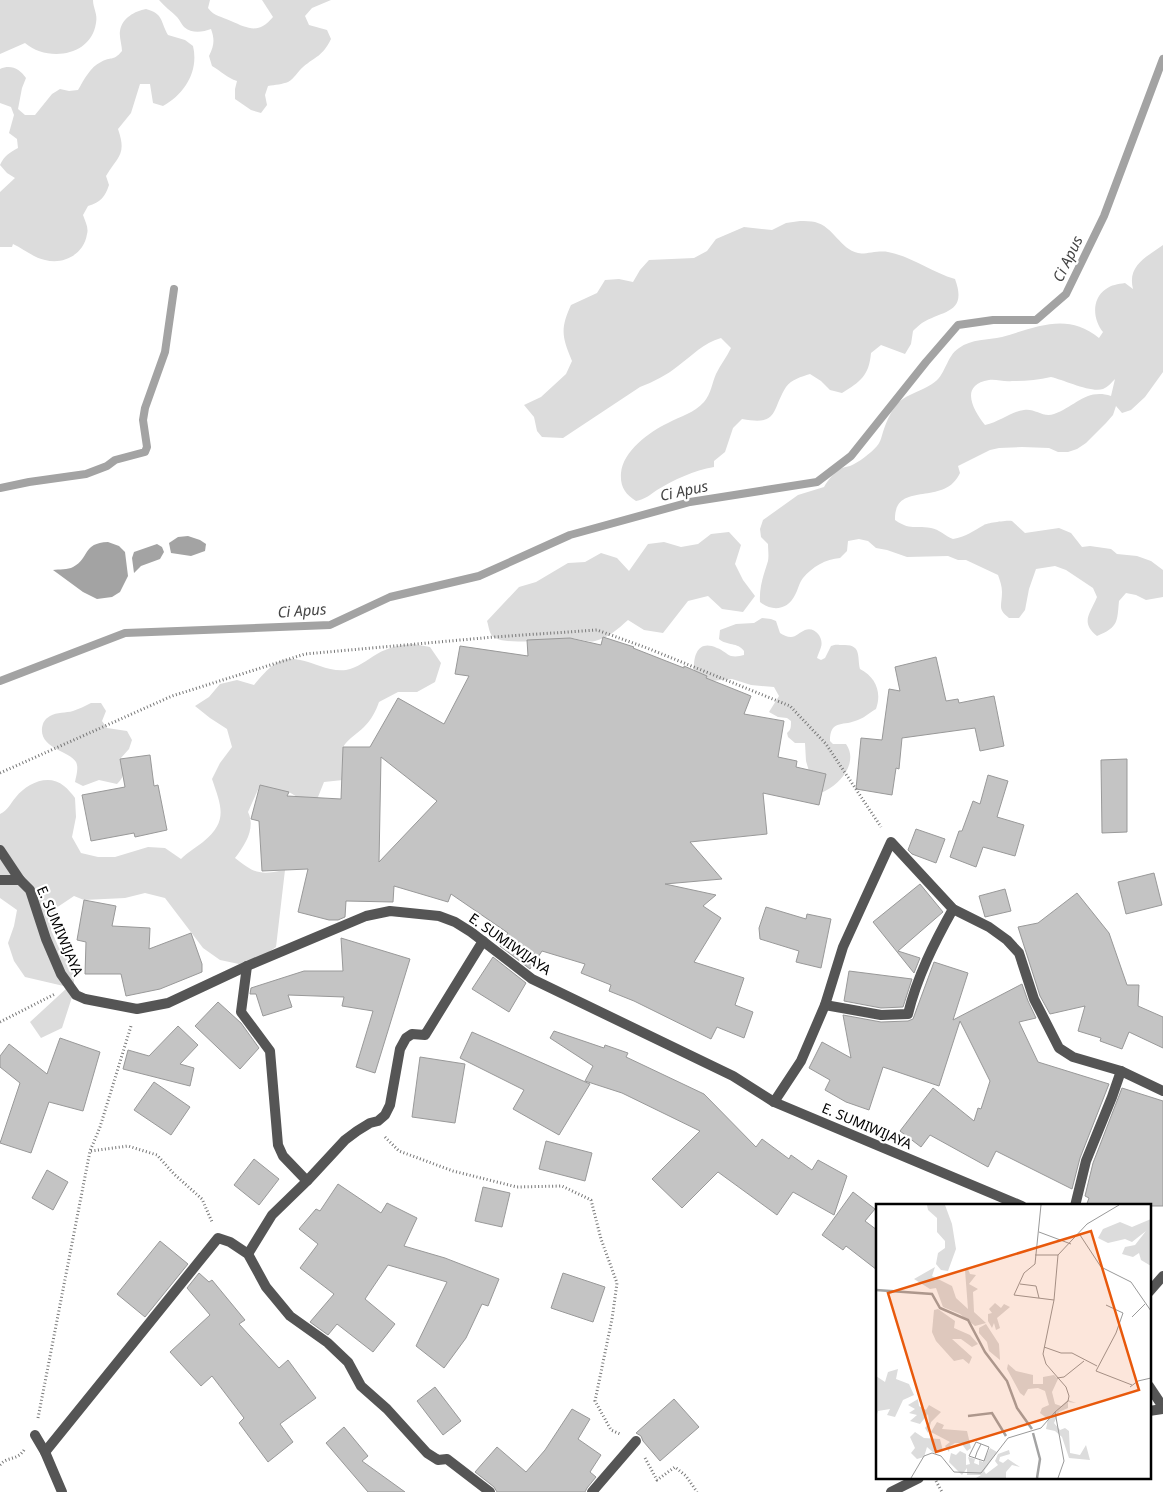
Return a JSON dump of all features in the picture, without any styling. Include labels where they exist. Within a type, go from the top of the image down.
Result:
[{"type":"street","points":[[774,1102],[801,1061],[825,1005],[843,947],[891,842],[953,909],[989,927],[1007,940],[1019,953],[1034,1000],[1059,1048],[1074,1057],[1121,1071],[1163,1091]]},
{"type":"street","points":[[0,850],[20,880]]},
{"type":"street","name":"E. SUMIWIJAYA","points":[[0,880],[20,880],[30,890],[46,939],[61,974],[76,995],[85,999],[137,1009],[168,1003],[248,966],[366,916],[390,911],[440,916],[455,922],[483,941],[532,979],[733,1076],[774,1102],[1017,1204]]},
{"type":"street","points":[[825,1005],[881,1016],[908,1014],[911,1000],[935,940],[953,909]]},
{"type":"street","points":[[248,1254],[272,1215],[345,1140],[385,1115],[390,1105],[400,1049],[406,1038],[412,1034],[425,1035],[483,941]]},
{"type":"street","points":[[248,966],[240,1012],[270,1050],[278,1145],[283,1156],[307,1181]]},
{"type":"street","points":[[1075,1204],[1086,1161],[1121,1071]]},
{"type":"street","points":[[45,1452],[218,1238],[230,1242],[248,1254],[266,1286],[290,1316],[328,1343],[348,1362],[361,1386],[387,1408],[427,1453],[438,1460],[447,1459],[490,1492]]},
{"type":"street","points":[[1150,1291],[1163,1276]]},
{"type":"street","points":[[1150,1388],[1163,1408],[1150,1411]]},
{"type":"street","points":[[35,1434],[62,1492]]},
{"type":"street","points":[[592,1492],[636,1441]]},
{"type":"street","points":[[891,1492],[915,1480]]},
{"type":"path","points":[[0,773],[172,696],[305,654],[597,630],[790,706],[826,744],[891,842]]},
{"type":"path","points":[[0,1022],[69,987]]},
{"type":"path","points":[[0,1465],[2,1462],[20,1457],[35,1434],[90,1151],[100,1127],[137,1009]]},
{"type":"path","points":[[370,1123],[399,1151],[453,1171],[517,1187],[562,1186],[591,1200],[601,1239],[617,1283],[612,1319],[595,1401],[612,1430],[636,1441],[657,1480],[675,1467],[686,1476],[697,1492]]},
{"type":"path","points":[[90,1151],[128,1146],[157,1155],[174,1174],[202,1199],[218,1238]]},
{"type":"path","points":[[936,1480],[942,1492]]},
{"type":"shaded area","points":[[0,0],[93,0],[96,23],[86,43],[67,53],[45,53],[25,43],[0,54]]},
{"type":"shaded area","points":[[159,0],[210,0],[208,8],[218,16],[249,28],[258,28],[273,17],[262,0],[331,0],[312,8],[305,16],[309,25],[327,30],[331,39],[322,53],[303,67],[288,82],[268,86],[265,95],[267,105],[261,113],[251,110],[235,99],[237,81],[212,66],[209,56],[213,43],[211,29],[198,32],[190,31]]},
{"type":"shaded area","points":[[146,9],[159,16],[168,35],[185,40],[193,46],[194,64],[192,73],[184,88],[163,106],[153,103],[150,84],[140,84],[131,113],[118,129],[122,144],[120,155],[106,176],[109,185],[104,196],[96,203],[88,206],[83,215],[87,232],[82,247],[77,252],[66,259],[52,261],[37,257],[13,244],[12,247],[0,247],[0,192],[15,178],[0,165],[7,155],[18,148],[17,139],[9,133],[14,115],[11,107],[0,103],[0,69],[11,67],[24,75],[26,78],[18,109],[25,115],[35,115],[52,94],[60,89],[78,90],[97,64],[114,58],[119,54],[122,51],[120,33],[123,22],[133,13]]},
{"type":"shaded area","points":[[800,221],[822,225],[852,251],[897,254],[955,279],[958,290],[956,305],[945,313],[922,323],[915,329],[911,344],[905,354],[881,345],[871,353],[863,378],[842,393],[830,390],[810,374],[794,380],[786,387],[772,415],[762,420],[742,419],[733,428],[725,452],[714,461],[714,467],[684,476],[647,497],[636,501],[629,496],[622,486],[621,473],[627,457],[645,437],[668,423],[692,412],[704,402],[731,348],[721,338],[703,346],[669,372],[655,381],[640,387],[563,438],[542,437],[537,431],[534,417],[524,405],[541,397],[566,374],[572,361],[564,339],[564,327],[571,305],[597,293],[605,280],[619,279],[633,282],[649,260],[694,258],[707,251],[716,239],[744,227],[772,230],[786,223]]},
{"type":"shaded area","points":[[1163,245],[1163,372],[1145,397],[1131,410],[1122,413],[1116,406],[1113,415],[1106,423],[1086,443],[1077,449],[1068,452],[1058,452],[1049,448],[1022,447],[990,450],[958,466],[960,473],[953,483],[943,489],[911,496],[902,500],[897,508],[895,520],[909,527],[934,529],[953,539],[966,535],[986,524],[1002,521],[1012,521],[1025,533],[1059,528],[1071,533],[1082,547],[1090,546],[1111,549],[1117,554],[1137,556],[1151,561],[1163,570],[1163,597],[1146,600],[1126,593],[1119,601],[1116,623],[1109,630],[1097,636],[1092,631],[1088,622],[1089,613],[1097,597],[1093,588],[1066,570],[1055,566],[1036,569],[1029,589],[1025,610],[1019,618],[1009,618],[1002,610],[1002,590],[998,575],[966,560],[958,560],[948,556],[907,557],[876,548],[868,541],[859,539],[848,541],[847,551],[840,558],[825,562],[807,574],[788,604],[775,608],[760,602],[761,586],[768,561],[768,544],[761,537],[760,529],[763,520],[798,495],[824,487],[837,471],[857,463],[871,452],[880,442],[888,418],[896,405],[906,397],[937,380],[951,356],[964,345],[974,341],[1002,337],[1052,324],[1075,325],[1099,338],[1103,332],[1097,322],[1095,310],[1101,293],[1110,287],[1125,283],[1133,289],[1133,274],[1140,262]],"holes":[[[1051,377],[1085,388],[1098,390],[1105,388],[1115,379],[1111,396],[1094,394],[1050,415],[1032,410],[1024,410],[985,425],[976,412],[971,399],[971,392],[974,387],[989,380],[1032,380]]]},
{"type":"shaded area","points":[[729,532],[741,545],[735,564],[743,580],[755,596],[743,612],[722,609],[708,596],[688,601],[663,633],[644,630],[628,620],[609,635],[600,640],[592,641],[572,638],[512,641],[495,638],[490,633],[487,621],[519,587],[536,582],[568,563],[585,562],[601,553],[617,558],[629,571],[648,544],[664,542],[681,547],[698,544],[711,534]]},
{"type":"shaded area","points":[[188,536],[206,544],[205,551],[191,556],[171,553],[169,543],[178,537]]},
{"type":"shaded area","points":[[108,542],[119,546],[125,552],[128,576],[120,592],[112,597],[97,599],[83,592],[53,570],[73,567],[94,545]]},
{"type":"shaded area","points":[[157,544],[162,547],[164,552],[160,559],[141,566],[134,573],[132,558],[134,552]]},
{"type":"shaded area","points":[[762,618],[776,621],[780,633],[788,637],[795,636],[809,629],[815,631],[820,637],[822,644],[817,658],[821,660],[825,658],[831,646],[849,645],[853,647],[858,652],[860,669],[870,676],[878,691],[876,709],[861,719],[838,725],[832,730],[830,741],[833,744],[846,744],[850,758],[849,765],[836,784],[823,792],[814,788],[806,761],[805,743],[795,743],[788,737],[787,733],[791,721],[769,712],[779,696],[774,687],[751,685],[732,679],[711,681],[694,673],[694,661],[698,651],[705,646],[717,648],[731,656],[744,655],[744,651],[739,646],[725,643],[719,639],[720,630],[736,624],[754,623]]},
{"type":"shaded area","points":[[413,644],[430,647],[441,663],[435,682],[417,692],[398,692],[379,702],[369,721],[343,747],[347,774],[343,780],[324,782],[314,807],[289,792],[277,799],[260,785],[248,812],[251,824],[248,836],[235,858],[258,872],[285,870],[276,947],[259,959],[239,964],[220,960],[203,948],[165,898],[145,893],[125,898],[84,900],[74,896],[56,908],[51,930],[59,948],[74,963],[74,991],[62,1028],[41,1038],[30,1022],[68,987],[25,977],[14,961],[8,943],[17,910],[0,898],[0,814],[7,809],[16,797],[32,784],[45,780],[58,782],[67,789],[75,798],[76,817],[72,837],[81,853],[98,857],[115,857],[148,847],[165,848],[181,859],[203,842],[217,827],[221,813],[212,779],[220,763],[232,747],[227,729],[195,706],[209,697],[220,684],[237,680],[254,685],[269,668],[282,660],[298,660],[329,669],[346,670],[358,666],[386,650]]},
{"type":"shaded area","points":[[91,703],[101,703],[106,711],[102,721],[107,728],[127,731],[132,740],[129,749],[120,759],[124,773],[117,784],[99,780],[83,786],[75,782],[76,762],[73,758],[50,745],[43,735],[43,724],[48,717],[73,711]]},
{"type":"building","points":[[603,637],[634,647],[684,668],[684,666],[707,676],[706,678],[751,696],[744,714],[784,721],[778,757],[797,761],[796,767],[826,774],[819,805],[763,793],[767,834],[690,842],[722,879],[665,884],[716,895],[703,906],[721,918],[694,962],[744,978],[735,1005],[753,1012],[744,1038],[717,1027],[711,1039],[634,1001],[609,991],[611,985],[581,973],[585,964],[542,951],[530,969],[500,946],[508,933],[451,894],[448,902],[394,886],[393,902],[346,901],[345,917],[338,920],[329,920],[298,912],[308,869],[262,871],[259,821],[251,819],[260,785],[289,792],[287,796],[341,799],[343,747],[370,747],[398,698],[444,724],[469,676],[455,674],[460,646],[528,656],[527,640],[570,638],[601,645]],"holes":[[[381,757],[437,801],[379,862]]]},
{"type":"building","points":[[936,657],[946,701],[958,699],[959,703],[994,696],[1004,746],[980,751],[975,728],[902,738],[899,769],[896,768],[892,795],[856,789],[861,738],[882,740],[889,689],[900,691],[895,667]]},
{"type":"building","points":[[150,755],[154,786],[158,785],[167,830],[135,837],[134,833],[91,841],[82,795],[125,787],[120,759]]},
{"type":"building","points":[[1127,759],[1127,832],[1102,833],[1101,760]]},
{"type":"building","points":[[988,775],[1008,781],[997,817],[1024,825],[1015,856],[983,847],[976,867],[950,857],[959,831],[962,831],[973,801],[980,804]]},
{"type":"building","points":[[916,829],[945,839],[936,863],[912,854],[908,850]]},
{"type":"building","points":[[1154,873],[1162,905],[1126,914],[1118,882]]},
{"type":"building","points":[[920,884],[943,912],[898,951],[920,958],[914,973],[873,922]]},
{"type":"building","points":[[1005,889],[1011,911],[985,917],[979,896]]},
{"type":"building","points":[[1077,893],[1109,933],[1127,985],[1139,985],[1138,1006],[1163,1017],[1163,1048],[1129,1032],[1122,1049],[1100,1041],[1101,1038],[1078,1031],[1085,1006],[1050,1014],[1040,996],[1018,927],[1038,923]]},
{"type":"building","points":[[84,900],[116,906],[112,926],[150,928],[149,949],[191,933],[202,964],[202,972],[160,989],[126,996],[121,974],[85,974],[86,942],[77,940]]},
{"type":"building","points":[[766,907],[806,919],[807,914],[831,919],[821,968],[796,962],[799,951],[760,939],[759,928]]},
{"type":"building","points":[[341,938],[410,959],[375,1073],[356,1067],[373,1011],[342,1006],[344,997],[288,995],[292,1007],[263,1016],[256,994],[250,994],[251,988],[304,971],[343,971]]},
{"type":"building","points":[[493,957],[526,983],[509,1012],[472,989]]},
{"type":"building","points":[[934,962],[968,973],[953,1020],[1022,984],[1036,1018],[1019,1022],[1038,1062],[1109,1084],[1080,1158],[1072,1189],[996,1151],[988,1167],[930,1135],[921,1147],[900,1131],[933,1088],[974,1121],[978,1108],[981,1109],[990,1081],[960,1021],[939,1086],[883,1067],[869,1110],[846,1102],[825,1090],[830,1080],[809,1068],[822,1042],[851,1058],[843,1015],[881,1022],[908,1021],[913,1019]]},
{"type":"building","points":[[849,971],[912,979],[903,1007],[881,1008],[844,1001]]},
{"type":"building","points":[[218,1002],[241,1023],[259,1048],[240,1069],[195,1026]]},
{"type":"building","points":[[178,1026],[198,1045],[180,1064],[194,1068],[190,1086],[123,1069],[128,1050],[149,1056]]},
{"type":"building","points":[[554,1031],[604,1048],[605,1045],[628,1053],[626,1057],[704,1094],[756,1147],[762,1139],[789,1159],[791,1155],[812,1170],[818,1160],[847,1176],[834,1215],[793,1192],[777,1215],[718,1172],[682,1208],[652,1179],[700,1131],[622,1093],[585,1081],[593,1066],[550,1038]]},
{"type":"building","points":[[472,1032],[590,1084],[559,1135],[513,1109],[524,1090],[460,1058]]},
{"type":"building","points":[[60,1038],[100,1052],[83,1111],[49,1102],[31,1153],[0,1143],[20,1083],[0,1067],[0,1056],[9,1044],[47,1074]]},
{"type":"building","points":[[420,1057],[465,1064],[455,1123],[412,1117]]},
{"type":"building","points":[[154,1082],[190,1107],[171,1135],[134,1110]]},
{"type":"building","points":[[1122,1088],[1163,1101],[1163,1206],[1150,1206],[1150,1204],[1087,1204],[1089,1198],[1085,1196],[1093,1163]]},
{"type":"building","points":[[546,1141],[592,1153],[585,1181],[539,1169]]},
{"type":"building","points":[[254,1159],[279,1179],[259,1205],[234,1185]]},
{"type":"building","points":[[47,1170],[68,1182],[53,1210],[32,1198]]},
{"type":"building","points":[[338,1184],[381,1213],[387,1203],[417,1218],[404,1246],[445,1258],[499,1279],[488,1306],[482,1304],[466,1338],[444,1368],[416,1346],[447,1282],[388,1265],[365,1299],[395,1324],[373,1352],[337,1324],[328,1335],[310,1322],[334,1294],[300,1268],[318,1244],[299,1229],[316,1209],[320,1211]]},
{"type":"building","points":[[483,1187],[510,1193],[502,1227],[475,1221]]},
{"type":"building","points":[[853,1192],[875,1209],[865,1221],[876,1229],[876,1269],[846,1246],[843,1250],[822,1235]]},
{"type":"building","points":[[160,1241],[188,1264],[145,1317],[117,1294]]},
{"type":"building","points":[[199,1273],[209,1282],[212,1280],[245,1320],[239,1324],[279,1368],[288,1360],[316,1398],[280,1424],[293,1442],[268,1462],[239,1423],[244,1418],[212,1376],[201,1386],[170,1352],[210,1315],[187,1288]]},
{"type":"building","points":[[563,1273],[605,1287],[593,1322],[551,1308]]},
{"type":"building","points":[[435,1387],[461,1421],[443,1435],[417,1401]]},
{"type":"building","points":[[674,1399],[699,1427],[660,1461],[641,1436],[636,1433]]},
{"type":"building","points":[[572,1409],[590,1419],[578,1439],[601,1455],[590,1472],[596,1477],[585,1492],[497,1492],[494,1487],[475,1472],[497,1447],[526,1472],[545,1450]]},
{"type":"building","points":[[344,1427],[368,1456],[362,1461],[405,1492],[368,1492],[326,1443]]},
{"type":"waterway","name":"Ci Apus","points":[[0,681],[125,633],[330,625],[390,597],[479,576],[570,535],[690,502],[817,482],[851,456],[958,325],[993,320],[1036,320],[1066,294],[1104,216],[1163,59]]},
{"type":"waterway","points":[[0,488],[86,474],[107,466],[115,460],[145,452],[147,447],[143,420],[145,408],[165,352],[174,289]]}]
